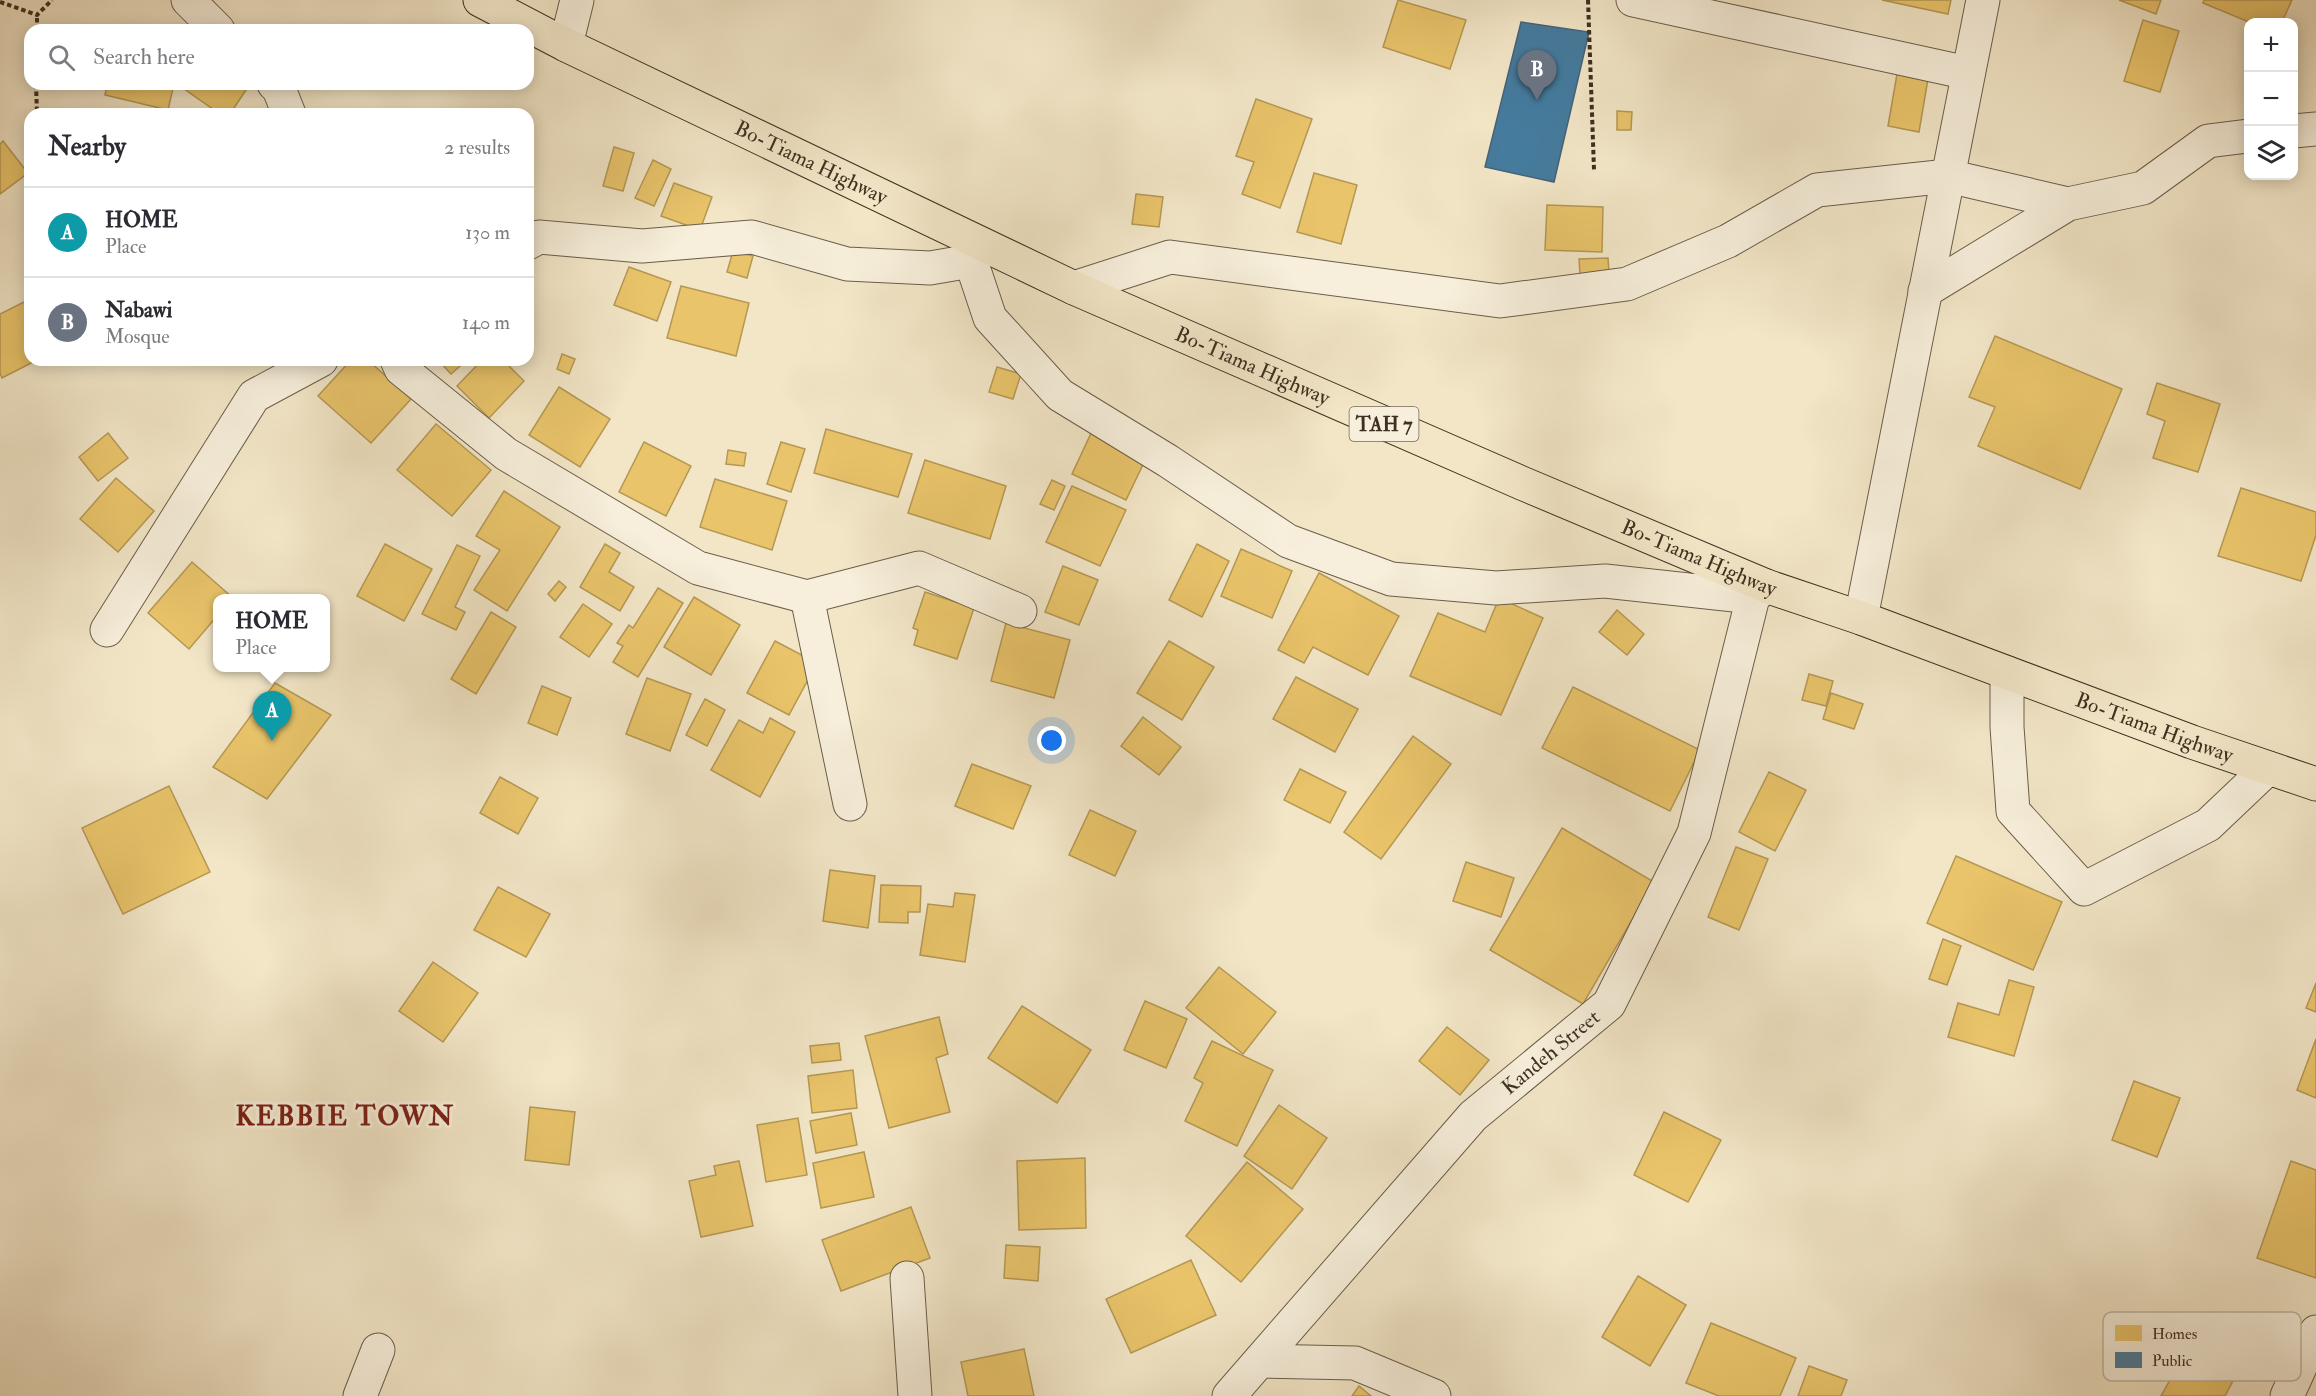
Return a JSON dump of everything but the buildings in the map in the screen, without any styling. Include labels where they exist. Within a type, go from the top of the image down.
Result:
[{"type":"highway","name":"Bo-Tiama Highway","points":[[480,0],[526,24]]},
{"type":"highway","name":"Bo-Tiama Highway","points":[[534,28],[971,250],[1074,288],[1513,480],[1760,592],[1861,618],[2192,742],[2316,784]]},
{"type":"street","points":[[188,0],[212,24]]},
{"type":"street","points":[[566,45],[577,0]]},
{"type":"street","points":[[1633,0],[1968,73]]},
{"type":"street","points":[[1861,618],[1983,0]]},
{"type":"street","points":[[279,90],[287,108]]},
{"type":"street","points":[[2298,131],[2316,129]]},
{"type":"street","points":[[1925,291],[2068,204],[2143,188],[2208,141],[2244,136]]},
{"type":"street","points":[[1074,288],[1170,257],[1500,301],[1627,284],[1728,241],[1817,190],[1948,176],[2068,204]]},
{"type":"street","points":[[534,240],[539,237],[642,246],[752,237],[847,264],[930,268],[971,250],[990,318],[1060,395],[1168,461],[1288,541],[1391,579],[1496,588],[1605,581],[1760,592]]},
{"type":"street","points":[[107,630],[255,396],[310,366]]},
{"type":"street","points":[[400,366],[506,454],[698,568],[807,597],[919,568],[1020,611]]},
{"type":"street","name":"Kandeh Street","points":[[1229,1396],[1473,1116],[1609,1004],[1694,833],[1760,592]]},
{"type":"street","points":[[807,597],[850,804]]},
{"type":"street","points":[[2007,673],[2007,727],[2013,811],[2084,889],[2208,825],[2268,768]]},
{"type":"street","points":[[907,1278],[915,1396]]},
{"type":"street","points":[[2301,1365],[2316,1332]]},
{"type":"street","points":[[360,1396],[378,1350]]},
{"type":"street","points":[[1260,1361],[1355,1362],[1434,1396]]},
{"type":"street","points":[[2287,1396],[2294,1381]]},
{"type":"path","points":[[37,24],[37,15],[52,0]]},
{"type":"path","points":[[1588,0],[1594,170]]},
{"type":"path","points":[[0,2],[37,15]]},
{"type":"path","points":[[36,90],[37,108]]},
{"type":"place","name":"Nabawi","points":[[1537,100]]},
{"type":"place","name":"HOME","points":[[272,741]]},
{"type":"district","name":"KEBBIE TOWN","points":[[345,1116]]}]
